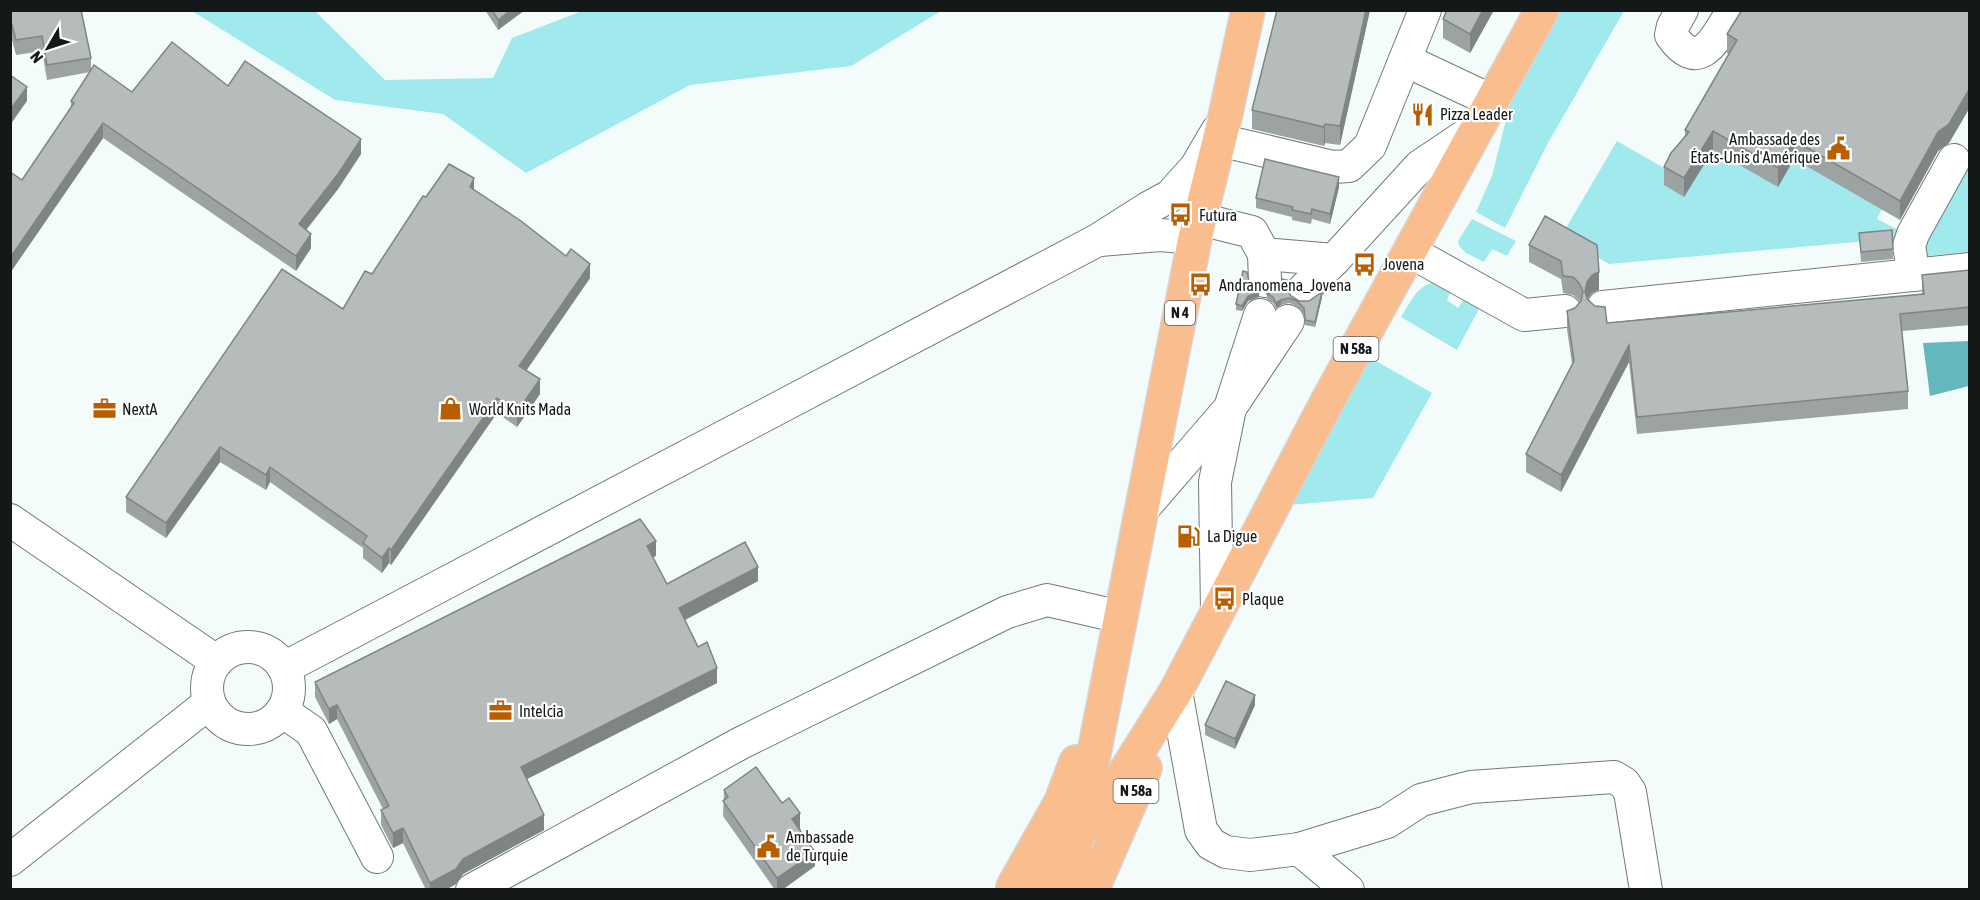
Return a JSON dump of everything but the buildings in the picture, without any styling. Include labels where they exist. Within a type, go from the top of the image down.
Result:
[{"type":"main road","name":"N 4","points":[[1063,890],[1077,835],[1198,229],[1248,10]]},
{"type":"main road","name":"N 58a","points":[[1077,835],[1112,793],[1176,691],[1327,402],[1542,10]]},
{"type":"main road","name":"N 4","points":[[1011,890],[1061,802],[1083,743],[1120,617]]},
{"type":"main road","name":"N 58a","points":[[1092,890],[1176,691]]},
{"type":"main road","points":[[1030,890],[1077,835]]},
{"type":"street","points":[[284,668],[1096,241],[1170,196],[1196,167],[1222,128],[1334,168],[1349,165],[1370,146],[1425,10]]},
{"type":"street","points":[[1682,10],[1671,35],[1677,43],[1692,53],[1701,53],[1709,47],[1733,10]]},
{"type":"street","points":[[1304,289],[1334,260],[1420,166],[1485,114],[1405,60]]},
{"type":"street","points":[[1914,275],[1909,246],[1913,234],[1954,160]]},
{"type":"street","points":[[1096,241],[1161,236],[1198,229],[1252,232],[1264,267],[1334,260]]},
{"type":"street","points":[[1409,252],[1524,315],[1565,311]]},
{"type":"street","points":[[1603,307],[1970,269]]},
{"type":"street","points":[[1142,511],[1230,408],[1274,318]]},
{"type":"street","points":[[1218,611],[1215,482],[1230,408]]},
{"type":"street","points":[[10,520],[216,661]]},
{"type":"street","points":[[472,890],[741,743],[1007,612],[1047,600],[1120,617]]},
{"type":"street","points":[[252,646],[276,657],[284,668],[289,683],[288,698],[282,711],[272,722],[258,728],[243,729],[229,725],[217,716],[209,703],[206,688],[208,674],[216,661],[226,652],[238,647],[252,646]]},
{"type":"street","points":[[1176,691],[1201,830],[1211,844],[1226,852],[1250,855],[1299,849],[1387,822],[1421,800],[1471,787],[1614,777],[1624,783],[1630,792],[1646,890]]},
{"type":"street","points":[[10,860],[209,703]]},
{"type":"street","points":[[282,711],[311,731],[377,857]]},
{"type":"street","points":[[1299,849],[1348,890]]},
{"type":"shaded area","points":[[192,11],[315,11],[385,80],[493,78],[512,38],[582,11],[941,11],[851,66],[690,85],[526,173],[443,114],[335,100]]},
{"type":"shaded area","points":[[1561,11],[1624,11],[1548,143],[1505,228],[1476,212],[1492,176],[1512,96]]},
{"type":"shaded area","points":[[1805,140],[1817,171],[1882,209],[1877,219],[1902,232],[1901,238],[1609,264],[1574,243],[1578,235],[1566,228],[1617,141],[1671,172],[1684,197],[1713,150]]},
{"type":"shaded area","points":[[1969,163],[1969,252],[1917,257]]},
{"type":"shaded area","points":[[1472,219],[1516,241],[1507,256],[1492,249],[1484,262],[1466,253],[1459,246],[1458,241]]},
{"type":"shaded area","points":[[1435,282],[1451,290],[1447,300],[1458,308],[1464,299],[1480,307],[1457,350],[1401,317],[1419,291]]},
{"type":"shaded area","points":[[1969,341],[1969,386],[1930,396],[1923,343]]},
{"type":"shaded area","points":[[1369,357],[1432,393],[1373,498],[1288,505]]},
{"type":"place","name":"Pizza Leader","points":[[1422,114]]},
{"type":"place","name":"Ambassade des États-Unis d'Amérique","points":[[1838,148]]},
{"type":"place","name":"Futura","points":[[1181,215]]},
{"type":"place","name":"Jovena","points":[[1365,264]]},
{"type":"place","name":"Andranomena_Jovena","points":[[1201,285]]},
{"type":"place","name":"NextA","points":[[104,409]]},
{"type":"place","name":"World Knits Mada","points":[[451,409]]},
{"type":"place","name":"La Digue","points":[[1189,536]]},
{"type":"place","name":"Plaque","points":[[1224,599]]},
{"type":"place","name":"Intelcia","points":[[501,711]]},
{"type":"place","name":"Ambassade de Turquie","points":[[768,846]]}]
